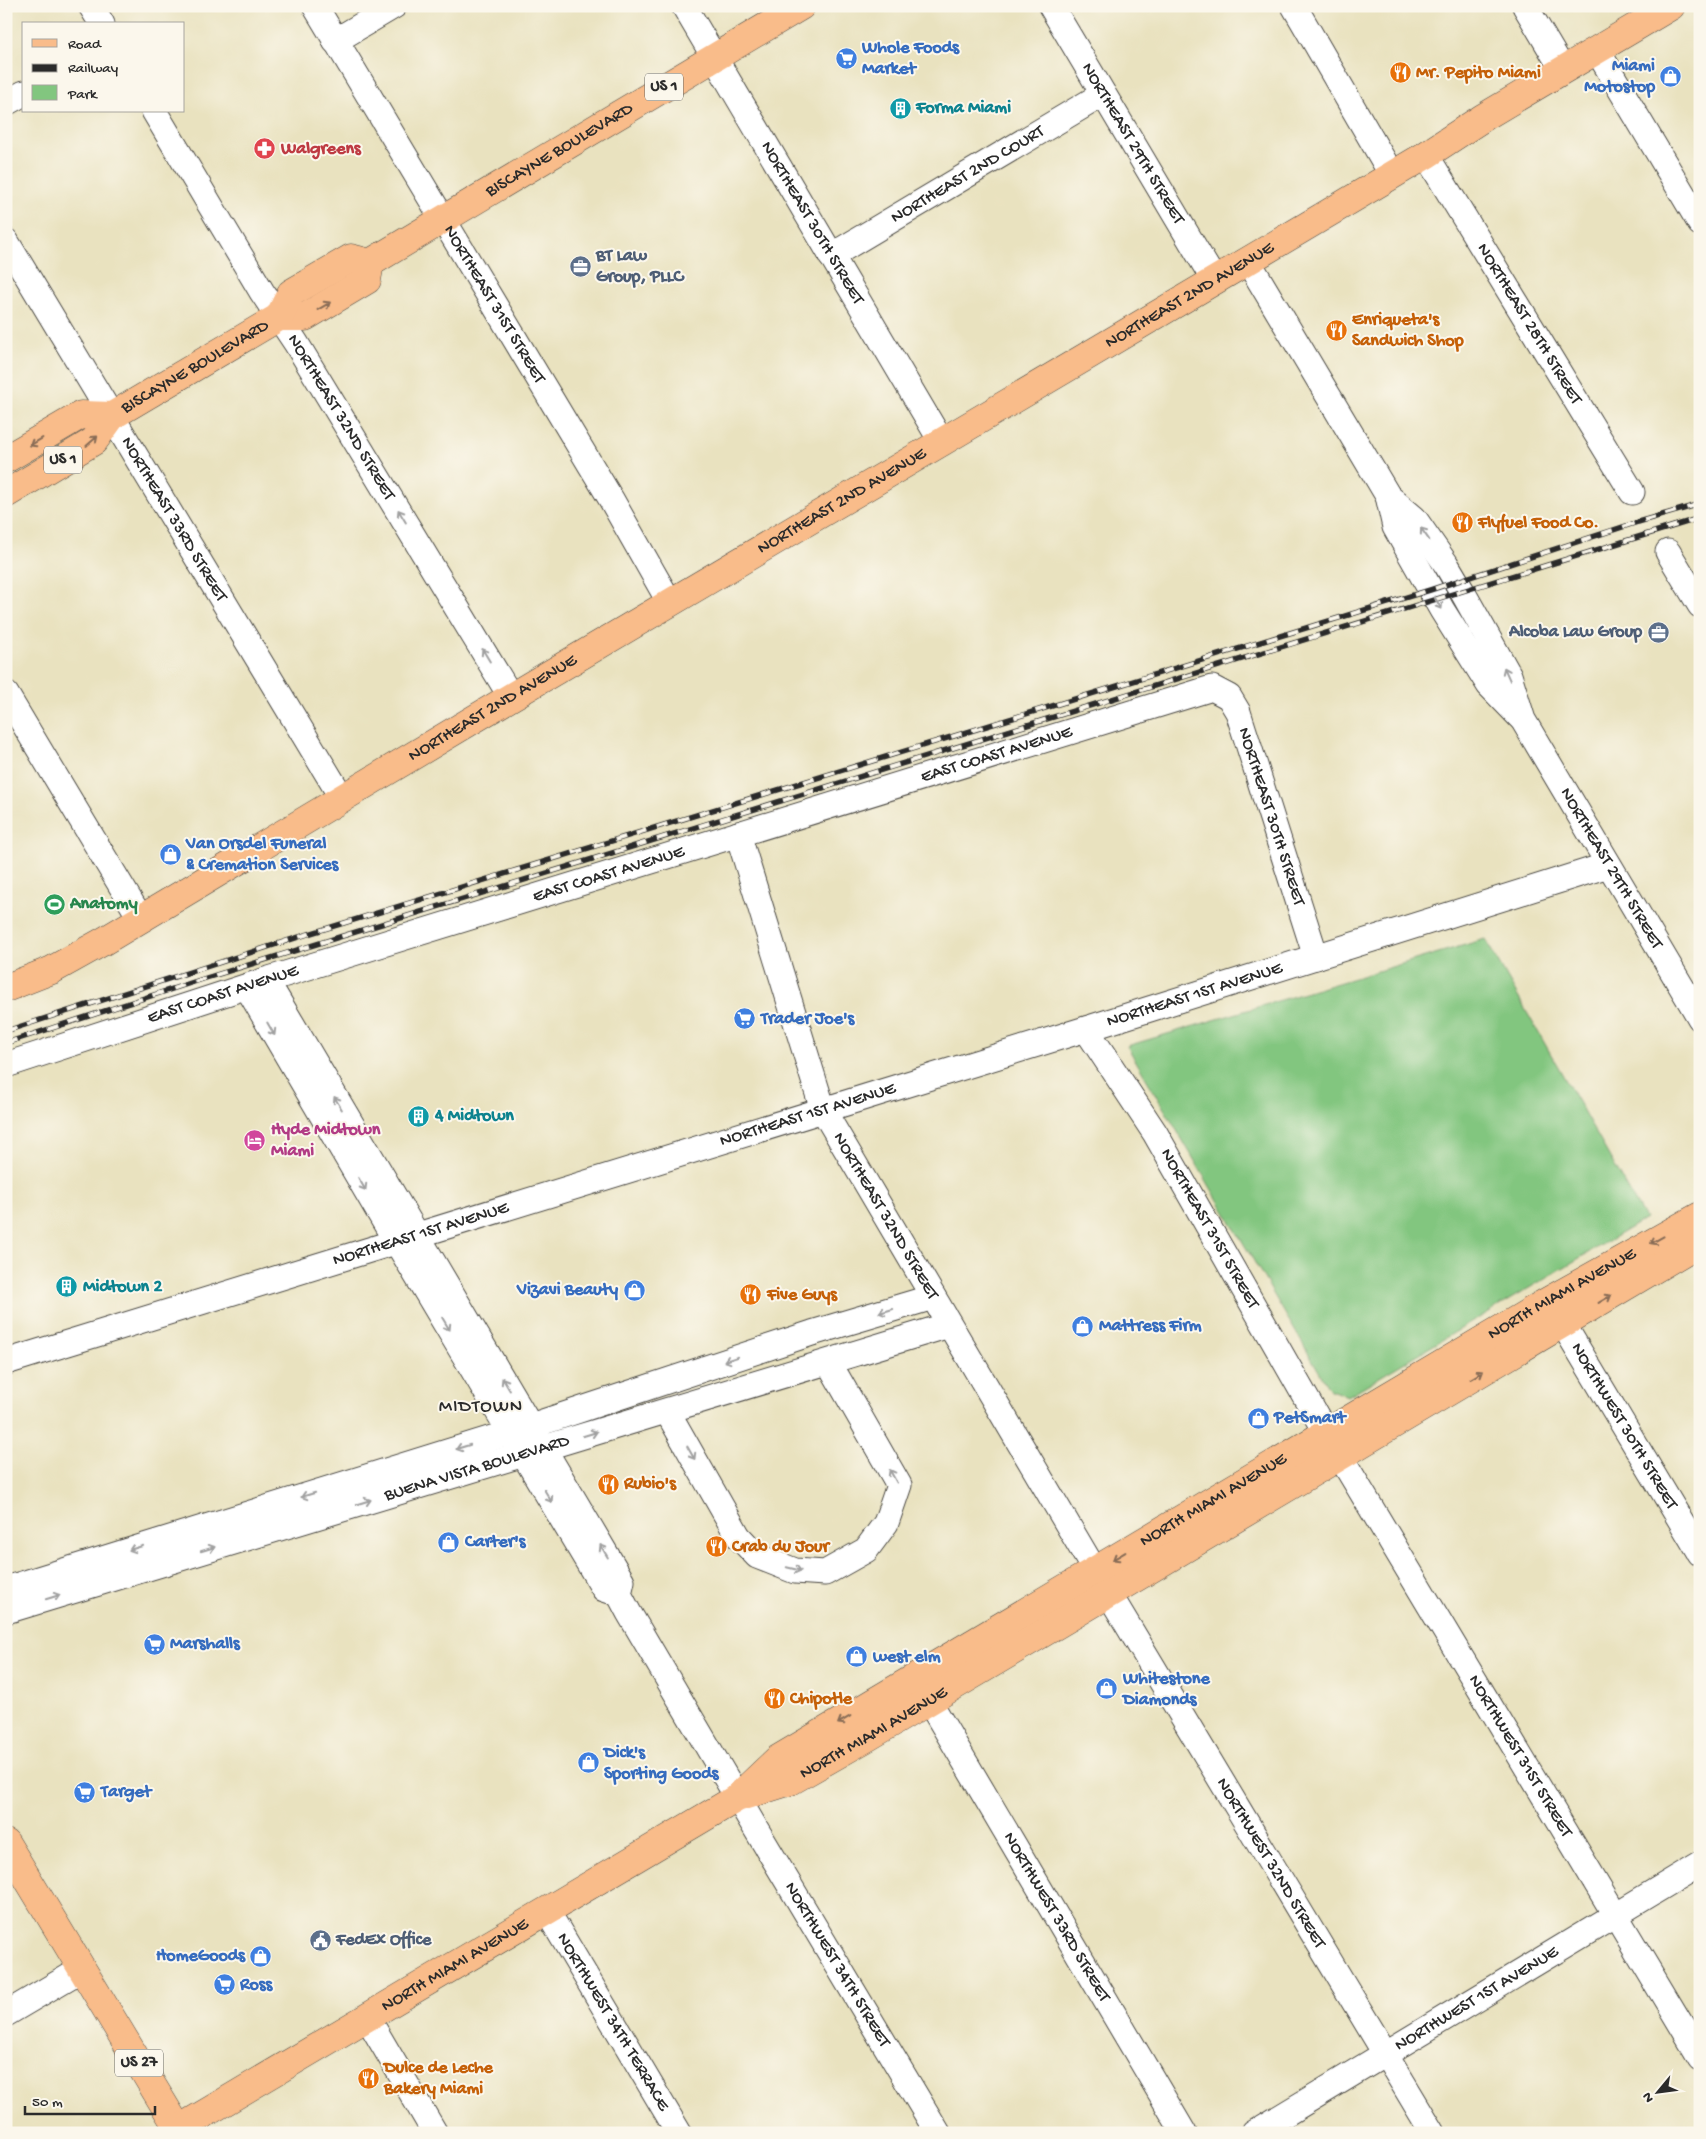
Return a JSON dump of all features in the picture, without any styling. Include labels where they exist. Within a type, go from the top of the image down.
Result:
[{"type":"main road","name":"BISCAYNE BOULEVARD","points":[[6,494],[94,441],[112,416],[279,317],[291,293],[350,258],[370,263],[800,6]]},
{"type":"main road","name":"NORTHEAST 2ND AVENUE","points":[[6,988],[52,970],[141,919],[511,697],[1426,155],[1671,6]]},
{"type":"main road","name":"BISCAYNE BOULEVARD","points":[[6,460],[81,415],[112,416]]},
{"type":"main road","name":"NORTH MIAMI AVENUE","points":[[177,2131],[737,1798],[778,1759],[1492,1334],[1700,1216]]},
{"type":"main road","name":"NORTH MIAMI AVENUE","points":[[737,1798],[791,1781],[870,1736],[1700,1242]]},
{"type":"main road","points":[[1340,1456],[1359,1430],[1435,1384],[1492,1334]]},
{"type":"main road","points":[[1146,1572],[1185,1533],[1306,1461],[1326,1433]]},
{"type":"main road","points":[[870,1736],[903,1700],[1075,1598],[1095,1571]]},
{"type":"main road","name":"US 27","points":[[6,1843],[177,2131]]},
{"type":"street","points":[[91,6],[101,22]]},
{"type":"street","name":"NORTHEAST 31ST STREET","points":[[315,6],[611,499],[670,603]]},
{"type":"street","points":[[335,40],[394,6]]},
{"type":"street","name":"NORTHEAST 30TH STREET","points":[[684,6],[941,442]]},
{"type":"street","name":"NORTHEAST 29TH STREET","points":[[1051,6],[1214,280]]},
{"type":"street","points":[[1294,6],[1392,175]]},
{"type":"street","points":[[1526,6],[1563,70]]},
{"type":"street","points":[[1597,50],[1700,223]]},
{"type":"street","points":[[6,103],[22,94]]},
{"type":"street","name":"NORTHEAST 2ND COURT","points":[[831,256],[1102,94]]},
{"type":"street","name":"NORTHEAST 32ND STREET","points":[[155,112],[262,292],[511,697]]},
{"type":"street","name":"NORTHEAST 28TH STREET","points":[[1426,155],[1632,492]]},
{"type":"street","name":"NORTHEAST 33RD STREET","points":[[6,241],[342,798]]},
{"type":"street","name":"NORTHEAST 29TH STREET","points":[[1248,261],[1388,496],[1395,527],[1442,610],[1489,685],[1523,720],[1700,1018]]},
{"type":"street","points":[[1668,552],[1700,605]]},
{"type":"street","name":"NORTHEAST 30TH STREET","points":[[1212,688],[1229,697],[1238,712],[1316,957]]},
{"type":"street","name":"EAST COAST AVENUE","points":[[6,1066],[257,983],[1212,688]]},
{"type":"street","points":[[6,694],[141,919]]},
{"type":"street","name":"NORTHEAST 32ND STREET","points":[[738,834],[823,1110],[1095,1571]]},
{"type":"street","name":"NORTHEAST 1ST AVENUE","points":[[6,1362],[1086,1029],[1608,865]]},
{"type":"street","points":[[257,983],[533,1451]]},
{"type":"street","name":"NORTHEAST 31ST STREET","points":[[1086,1029],[1155,1133],[1326,1433]]},
{"type":"street","name":"BUENA VISTA BOULEVARD","points":[[6,1589],[520,1429],[812,1333],[933,1297]]},
{"type":"street","name":"NORTHWEST 30TH STREET","points":[[1563,1324],[1700,1553]]},
{"type":"street","name":"BUENA VISTA BOULEVARD","points":[[6,1611],[829,1363],[949,1325]]},
{"type":"street","points":[[667,1411],[738,1536],[750,1550],[757,1556],[795,1571],[825,1572],[866,1550],[886,1523],[899,1485],[829,1363]]},
{"type":"street","name":"NORTHWEST 34TH STREET","points":[[533,1451],[622,1582],[619,1594],[737,1798],[938,2133]]},
{"type":"street","name":"NORTHWEST 31ST STREET","points":[[1340,1456],[1700,2056]]},
{"type":"street","name":"NORTHWEST 32ND STREET","points":[[1109,1594],[1433,2133]]},
{"type":"street","name":"NORTHWEST 33RD STREET","points":[[928,1702],[1184,2133]]},
{"type":"street","name":"NORTHWEST 1ST AVENUE","points":[[1254,2133],[1700,1864]]},
{"type":"street","name":"NORTHWEST 34TH TERRACE","points":[[547,1911],[679,2133]]},
{"type":"street","points":[[6,2014],[82,1969]]},
{"type":"street","points":[[367,2017],[435,2133]]},
{"type":"green space","points":[[1485,939],[1645,1219],[1348,1396],[1330,1390],[1127,1046]]},
{"type":"railway","points":[[6,1031],[305,935],[1430,590],[1638,522],[1700,504]]},
{"type":"railway","points":[[6,1043],[206,978],[1700,518]]},
{"type":"place","name":"Whole Foods Market","points":[[846,58]]},
{"type":"place","name":"Mr. Pepito Miami","points":[[1400,73]]},
{"type":"place","name":"Miami Motostop","points":[[1671,76]]},
{"type":"place","name":"Forma Miami","points":[[900,108]]},
{"type":"place","name":"Walgreens","points":[[265,149]]},
{"type":"place","name":"BT Law Group, PLLC","points":[[580,266]]},
{"type":"place","name":"Enriqueta's Sandwich Shop","points":[[1336,330]]},
{"type":"place","name":"Flyfuel Food Co.","points":[[1462,523]]},
{"type":"place","name":"Alcoba Law Group","points":[[1658,632]]},
{"type":"place","name":"Van Orsdel Funeral & Cremation Services","points":[[170,854]]},
{"type":"place","name":"Anatomy","points":[[54,904]]},
{"type":"place","name":"Trader Joe's","points":[[745,1019]]},
{"type":"place","name":"4 Midtown","points":[[419,1116]]},
{"type":"place","name":"Hyde Midtown Miami","points":[[255,1140]]},
{"type":"place","name":"Midtown 2","points":[[67,1287]]},
{"type":"place","name":"Vizavi Beauty","points":[[634,1290]]},
{"type":"place","name":"Five Guys","points":[[751,1295]]},
{"type":"place","name":"Mattress Firm","points":[[1083,1326]]},
{"type":"place","name":"PetSmart","points":[[1258,1418]]},
{"type":"place","name":"Rubio's","points":[[608,1484]]},
{"type":"place","name":"Carter's","points":[[449,1542]]},
{"type":"place","name":"Crab du Jour","points":[[716,1547]]},
{"type":"place","name":"Marshalls","points":[[154,1644]]},
{"type":"place","name":"west elm","points":[[857,1657]]},
{"type":"place","name":"Whitestone Diamonds","points":[[1107,1689]]},
{"type":"place","name":"Chipotle","points":[[774,1699]]},
{"type":"place","name":"Dick's Sporting Goods","points":[[588,1763]]},
{"type":"place","name":"Target","points":[[85,1792]]},
{"type":"place","name":"FedEx Office","points":[[320,1940]]},
{"type":"place","name":"HomeGoods","points":[[261,1956]]},
{"type":"place","name":"Ross","points":[[224,1985]]},
{"type":"place","name":"Dulce de Leche Bakery Miami","points":[[368,2078]]},
{"type":"district","name":"MIDTOWN","points":[[481,1407]]}]
